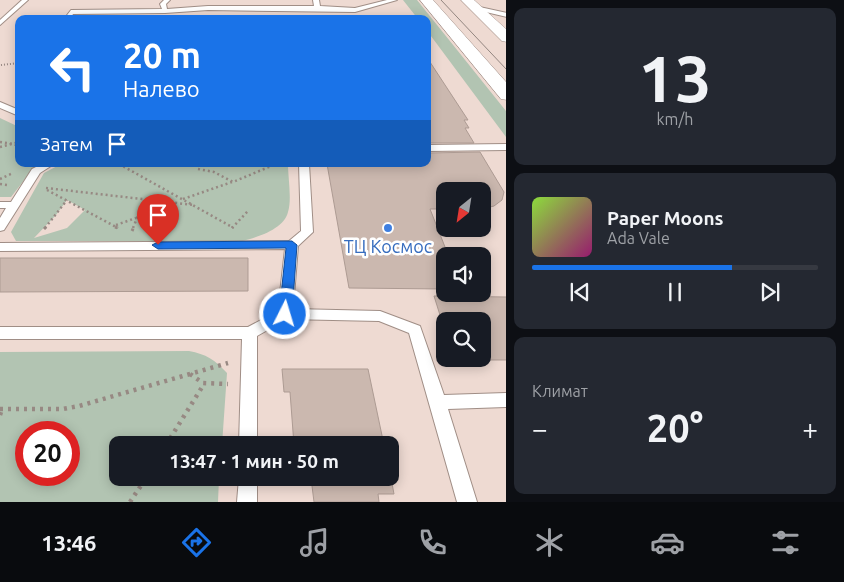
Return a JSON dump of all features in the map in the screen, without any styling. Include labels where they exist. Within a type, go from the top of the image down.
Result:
[{"type":"street","points":[[426,0],[506,95]]},
{"type":"street","points":[[471,4],[506,38]]},
{"type":"lane","points":[[0,23],[25,0]]},
{"type":"lane","points":[[165,11],[163,4],[167,0]]},
{"type":"lane","points":[[208,8],[209,0]]},
{"type":"lane","points":[[316,0],[318,8]]},
{"type":"lane","points":[[69,15],[71,12],[165,11],[208,8],[318,8],[347,10],[394,0]]},
{"type":"lane","points":[[471,4],[506,15]]},
{"type":"lane","points":[[347,10],[349,15]]},
{"type":"lane","points":[[0,105],[15,112]]},
{"type":"lane","points":[[431,148],[506,147]]},
{"type":"lane","points":[[0,227],[36,171],[43,167]]},
{"type":"lane","points":[[0,247],[292,245],[308,232],[304,167]]},
{"type":"lane","points":[[0,205],[14,205]]},
{"type":"lane","points":[[285,314],[292,245]]},
{"type":"lane","points":[[0,332],[250,332],[285,314],[380,316],[415,330],[467,502]]},
{"type":"lane","points":[[248,436],[250,332]]},
{"type":"lane","points":[[438,402],[506,400]]},
{"type":"lane","points":[[248,486],[248,502]]},
{"type":"path","points":[[1,65],[15,63]]},
{"type":"path","points":[[0,142],[14,144]]},
{"type":"path","points":[[0,147],[14,144]]},
{"type":"path","points":[[125,167],[240,231]]},
{"type":"path","points":[[183,199],[233,182],[269,167]]},
{"type":"path","points":[[198,169],[214,172],[233,182]]},
{"type":"path","points":[[123,230],[43,188],[194,205]]},
{"type":"path","points":[[39,234],[55,217],[67,200]]},
{"type":"path","points":[[132,231],[144,200]]},
{"type":"path","points":[[115,226],[136,218]]},
{"type":"path","points":[[0,415],[1,409],[63,409],[222,365]]},
{"type":"path","points":[[190,374],[194,380],[204,384],[222,384]]},
{"type":"path","points":[[172,436],[204,384]]},
{"type":"path","points":[[130,502],[141,486]]},
{"type":"green space","points":[[403,0],[417,0],[429,15],[415,15]]},
{"type":"green space","points":[[431,17],[506,111],[506,137],[431,36]]},
{"type":"green space","points":[[0,118],[15,125],[15,167],[38,167],[32,170],[11,197],[0,197]]},
{"type":"green space","points":[[55,167],[288,167],[290,195],[286,218],[276,228],[263,235],[243,241],[16,241],[11,232],[44,173]],"holes":[[[67,200],[85,210],[67,228],[34,238],[56,215]]]},
{"type":"green space","points":[[189,351],[214,361],[227,373],[223,436],[109,436],[109,486],[219,486],[218,502],[0,502],[0,352]]},
{"type":"building","points":[[431,64],[468,120],[464,120],[469,128],[465,128],[474,143],[431,143]]},
{"type":"building","name":"ТЦ Космос","points":[[480,152],[504,192],[502,200],[491,207],[491,182],[436,182],[436,209],[430,209],[436,224],[436,238],[441,238],[445,247],[436,247],[436,289],[349,288],[328,167],[431,167],[431,153]]},
{"type":"building","points":[[0,258],[248,258],[248,291],[0,292]]},
{"type":"building","points":[[434,296],[436,296],[436,302],[491,302],[491,297],[506,297],[506,360],[491,360],[491,312],[439,312]]},
{"type":"building","points":[[282,369],[368,369],[382,436],[293,436],[290,392],[284,392]]},
{"type":"building","points":[[312,486],[392,486],[394,494],[378,494],[379,502],[314,502]]},
{"type":"tram line","points":[[441,0],[506,69]]},
{"type":"place","name":"ТЦ Космос","points":[[388,228]]},
{"type":"route","points":[[158,245],[292,245],[285,314]]}]
